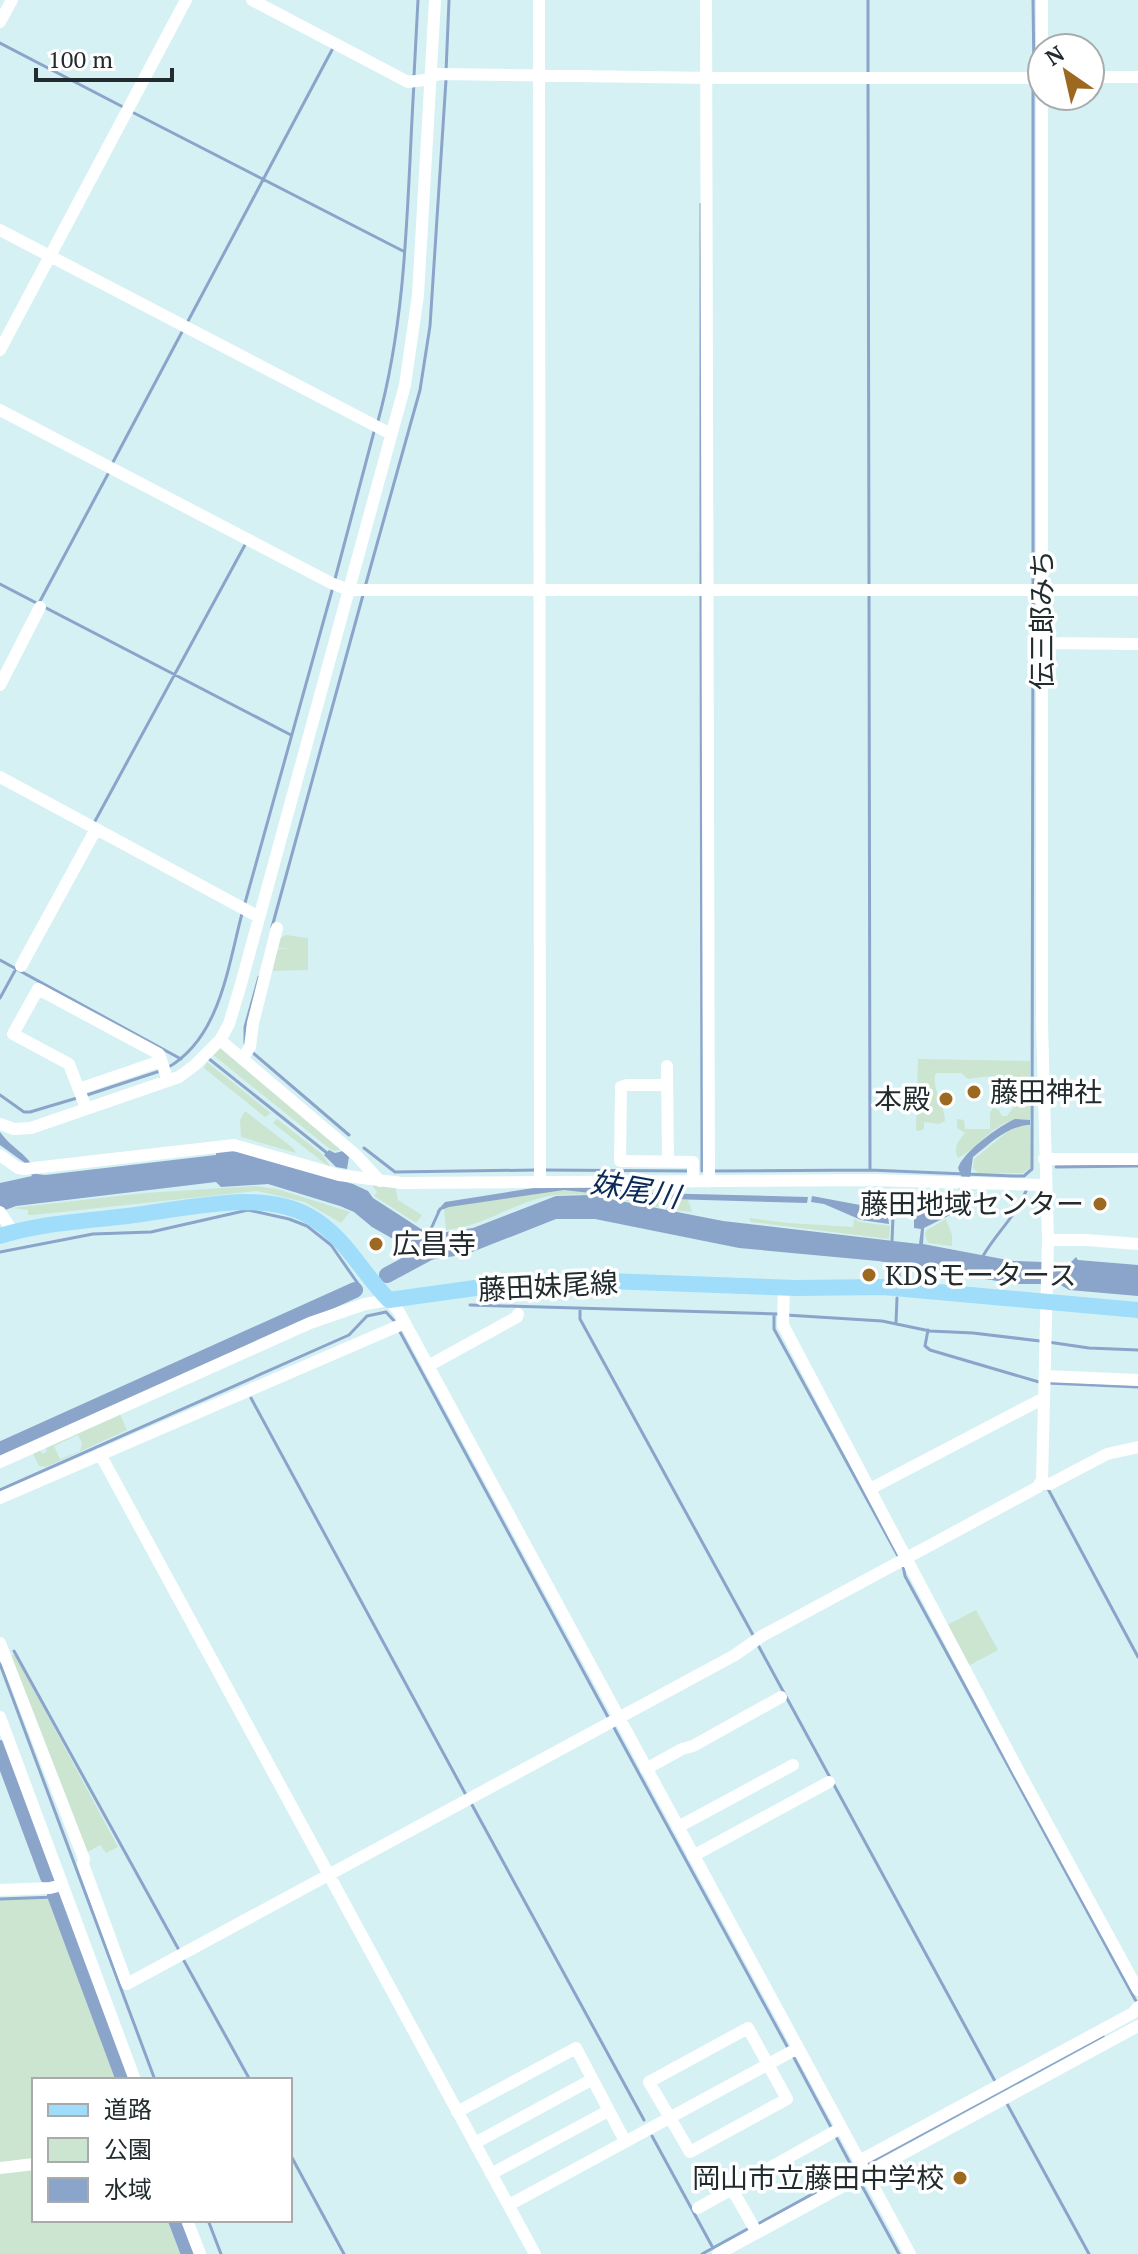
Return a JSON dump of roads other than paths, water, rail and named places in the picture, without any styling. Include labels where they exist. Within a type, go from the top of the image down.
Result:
[{"type":"main road","points":[[4,1225],[225,1203],[274,1205],[307,1214],[325,1226],[354,1255],[372,1283],[389,1300]]},
{"type":"main road","name":"藤田妹尾線","points":[[389,1300],[539,1281],[784,1288],[883,1287],[1046,1296],[1138,1310]]},
{"type":"street","points":[[0,22],[12,0]]},
{"type":"street","points":[[0,350],[186,0]]},
{"type":"street","points":[[252,0],[430,78],[540,75],[1026,78]]},
{"type":"street","points":[[0,1124],[14,1129],[31,1128],[82,1097],[164,1070],[187,1072],[220,1040],[229,1024],[349,588],[382,429],[405,385],[418,295],[435,0]]},
{"type":"street","points":[[539,0],[537,590],[540,1174]]},
{"type":"street","points":[[706,0],[703,77],[703,590],[708,1175]]},
{"type":"street","name":"伝三郎みち","points":[[1040,32],[1042,0]]},
{"type":"street","points":[[1106,77],[1138,77]]},
{"type":"street","name":"伝三郎みち","points":[[1036,112],[1036,590],[1042,643],[1044,1159],[1048,1247],[1045,1484]]},
{"type":"street","points":[[0,230],[382,429]]},
{"type":"street","points":[[0,410],[349,588],[1138,590]]},
{"type":"street","points":[[0,685],[40,607]]},
{"type":"street","points":[[1042,643],[1138,644]]},
{"type":"street","points":[[0,777],[259,917]]},
{"type":"street","points":[[21,966],[96,829]]},
{"type":"street","points":[[246,1053],[277,928]]},
{"type":"street","points":[[82,1097],[69,1064],[13,1034],[38,989],[159,1054],[164,1070]]},
{"type":"street","points":[[220,1040],[246,1053],[380,1181]]},
{"type":"street","points":[[667,1066],[668,1162]]},
{"type":"street","points":[[82,1097],[164,1070]]},
{"type":"street","points":[[667,1085],[621,1087],[620,1161],[693,1162],[693,1174]]},
{"type":"street","points":[[0,1155],[18,1168],[25,1169],[234,1145],[339,1175],[380,1181],[465,1184],[540,1174],[693,1174],[1046,1185]]},
{"type":"street","points":[[1044,1159],[1138,1159]]},
{"type":"street","points":[[1048,1247],[1138,1244]]},
{"type":"street","points":[[784,1288],[783,1325],[1138,1990]]},
{"type":"street","points":[[0,1462],[310,1323],[365,1304],[389,1300],[428,1366],[613,1721],[646,1769],[678,1827],[836,2131],[863,2168],[910,2254]]},
{"type":"street","points":[[428,1366],[518,1314]]},
{"type":"street","points":[[0,1498],[405,1323]]},
{"type":"street","points":[[870,1489],[1045,1385],[1138,1380]]},
{"type":"street","points":[[78,1866],[127,1984],[1045,1484],[1107,1454],[1138,1447]]},
{"type":"street","points":[[97,1455],[535,2254]]},
{"type":"street","points":[[0,1643],[84,1859],[50,1888],[0,1890]]},
{"type":"street","points":[[646,1769],[781,1697]]},
{"type":"street","points":[[0,1717],[134,2078]]},
{"type":"street","points":[[678,1827],[793,1765]]},
{"type":"street","points":[[693,1856],[829,1782]]},
{"type":"street","points":[[718,2254],[754,2228],[1133,2013],[1137,2007]]},
{"type":"street","points":[[863,2168],[1138,2026]]},
{"type":"street","points":[[748,2028],[787,2099],[690,2152],[669,2117],[649,2082],[748,2028]]},
{"type":"street","points":[[457,2112],[576,2048],[625,2141]]},
{"type":"street","points":[[509,2205],[793,2050]]},
{"type":"street","points":[[475,2143],[591,2080]]},
{"type":"street","points":[[491,2174],[608,2111]]},
{"type":"street","points":[[698,2208],[836,2131]]},
{"type":"street","points":[[0,2168],[32,2164]]},
{"type":"street","points":[[732,2189],[754,2228]]},
{"type":"street","points":[[188,2222],[200,2254]]},
{"type":"water","points":[[1015,1119],[1030,1120],[1030,1125],[1014,1128],[993,1141],[973,1157],[970,1178],[962,1178],[958,1168],[974,1147]]},
{"type":"water","name":"妹尾川","points":[[0,1132],[30,1161],[37,1174],[45,1175],[216,1155],[216,1150],[245,1152],[353,1184],[368,1191],[373,1198],[421,1229],[440,1233],[473,1228],[556,1196],[590,1195],[723,1221],[919,1244],[921,1229],[914,1228],[914,1210],[949,1211],[957,1202],[958,1187],[966,1188],[960,1210],[924,1228],[923,1244],[1013,1261],[1070,1263],[1076,1257],[1078,1260],[1138,1265],[1138,1296],[1069,1290],[1059,1284],[1015,1284],[878,1261],[739,1248],[595,1219],[556,1219],[467,1254],[430,1260],[372,1227],[354,1212],[268,1184],[221,1187],[216,1182],[16,1206],[0,1212],[0,1183],[32,1176],[25,1163],[0,1145]]},
{"type":"water","points":[[329,1150],[335,1153],[343,1151],[349,1157],[347,1169],[336,1167],[324,1155]]},
{"type":"water","points":[[552,1185],[597,1186],[652,1193],[808,1197],[807,1203],[635,1198],[564,1190],[449,1207],[436,1212],[445,1202]]},
{"type":"water","points":[[812,1196],[892,1211],[894,1218],[888,1216],[889,1224],[861,1220],[824,1204],[811,1202]]},
{"type":"waterway","points":[[414,76],[418,0]]},
{"type":"waterway","points":[[446,72],[449,0]]},
{"type":"waterway","points":[[868,0],[868,72]]},
{"type":"waterway","points":[[1033,0],[1033,32]]},
{"type":"waterway","points":[[0,43],[125,108]]},
{"type":"waterway","points":[[187,323],[333,48]]},
{"type":"waterway","points":[[365,587],[420,390],[430,326],[446,80]]},
{"type":"waterway","points":[[868,81],[869,586]]},
{"type":"waterway","points":[[378,421],[388,380],[401,296],[414,83]]},
{"type":"waterway","points":[[1033,112],[1033,585]]},
{"type":"waterway","points":[[134,113],[403,251]]},
{"type":"waterway","points":[[701,204],[701,588]]},
{"type":"waterway","points":[[112,464],[183,330]]},
{"type":"waterway","points":[[335,579],[375,428]]},
{"type":"waterway","points":[[39,603],[109,472]]},
{"type":"waterway","points":[[94,823],[246,543]]},
{"type":"waterway","points":[[0,584],[291,735]]},
{"type":"waterway","points":[[245,903],[333,587]]},
{"type":"waterway","points":[[712,1171],[870,1170],[1024,1176],[1032,1169],[1033,592]]},
{"type":"waterway","points":[[869,593],[870,1170]]},
{"type":"waterway","points":[[272,927],[363,595]]},
{"type":"waterway","points":[[701,596],[702,1171]]},
{"type":"waterway","points":[[167,1068],[185,1055],[211,1019],[227,976],[243,910]]},
{"type":"waterway","points":[[0,960],[181,1059]]},
{"type":"waterway","points":[[0,998],[17,967]]},
{"type":"waterway","points":[[245,1043],[245,1027],[259,977]]},
{"type":"waterway","points":[[252,1052],[349,1135]]},
{"type":"waterway","points":[[208,1058],[327,1153]]},
{"type":"waterway","points":[[84,1096],[160,1071]]},
{"type":"waterway","points":[[0,1095],[24,1112],[77,1098]]},
{"type":"waterway","points":[[364,1148],[395,1172],[536,1170]]},
{"type":"waterway","points":[[1056,1167],[1138,1166]]},
{"type":"waterway","points":[[544,1170],[688,1171]]},
{"type":"waterway","points":[[983,1256],[1026,1191]]},
{"type":"waterway","points":[[430,1231],[440,1209]]},
{"type":"waterway","points":[[0,1252],[93,1234],[151,1232],[248,1210],[307,1226],[331,1245],[361,1288]]},
{"type":"waterway","points":[[892,1241],[893,1217]]},
{"type":"waterway","points":[[387,1275],[441,1246]]},
{"type":"waterway","points":[[899,1266],[899,1278]]},
{"type":"waterway","points":[[0,1450],[355,1290]]},
{"type":"waterway","points":[[896,1323],[897,1298]]},
{"type":"waterway","points":[[470,1305],[778,1314]]},
{"type":"waterway","points":[[580,1309],[580,1319],[753,1635]]},
{"type":"waterway","points":[[0,1490],[349,1335],[367,1316],[386,1312],[396,1323]]},
{"type":"waterway","points":[[774,1314],[774,1329],[898,1556]]},
{"type":"waterway","points":[[786,1315],[882,1321],[930,1331],[1040,1341]]},
{"type":"waterway","points":[[399,1330],[608,1717]]},
{"type":"waterway","points":[[928,1330],[925,1346],[930,1350],[1039,1382]]},
{"type":"waterway","points":[[1048,1342],[1138,1350]]},
{"type":"waterway","points":[[1047,1383],[1138,1387]]},
{"type":"waterway","points":[[251,1398],[466,1795]]},
{"type":"waterway","points":[[1047,1487],[1138,1657]]},
{"type":"waterway","points":[[903,1566],[905,1576],[1137,2003]]},
{"type":"waterway","points":[[758,1645],[996,2083]]},
{"type":"waterway","points":[[14,1651],[180,1952]]},
{"type":"waterway","points":[[0,1664],[154,2078]]},
{"type":"waterway","points":[[612,1724],[788,2048]]},
{"type":"waterway","points":[[0,1748],[48,1877]]},
{"type":"waterway","points":[[471,1803],[644,2120]]},
{"type":"waterway","points":[[55,1895],[123,2078]]},
{"type":"waterway","points":[[0,1899],[56,1897]]},
{"type":"waterway","points":[[183,1959],[249,2078]]},
{"type":"waterway","points":[[867,2164],[1103,2036]]},
{"type":"waterway","points":[[792,2054],[832,2129]]},
{"type":"waterway","points":[[1006,2102],[1089,2254]]},
{"type":"waterway","points":[[835,2135],[852,2172]]},
{"type":"waterway","points":[[652,2136],[713,2248]]},
{"type":"waterway","points":[[292,2158],[344,2254]]},
{"type":"waterway","points":[[758,2224],[860,2168]]},
{"type":"waterway","points":[[862,2186],[899,2254]]},
{"type":"waterway","points":[[177,2222],[189,2254]]},
{"type":"waterway","points":[[209,2222],[221,2254]]},
{"type":"waterway","points":[[702,2254],[751,2227]]},
{"type":"place","name":"藤田神社","points":[[974,1092]]},
{"type":"place","name":"本殿","points":[[946,1099]]},
{"type":"place","name":"藤田地域センター","points":[[1100,1204]]},
{"type":"place","name":"広昌寺","points":[[376,1244]]},
{"type":"place","name":"KDSモータース","points":[[869,1275]]},
{"type":"place","name":"岡山市立藤田中学校","points":[[960,2178]]}]
